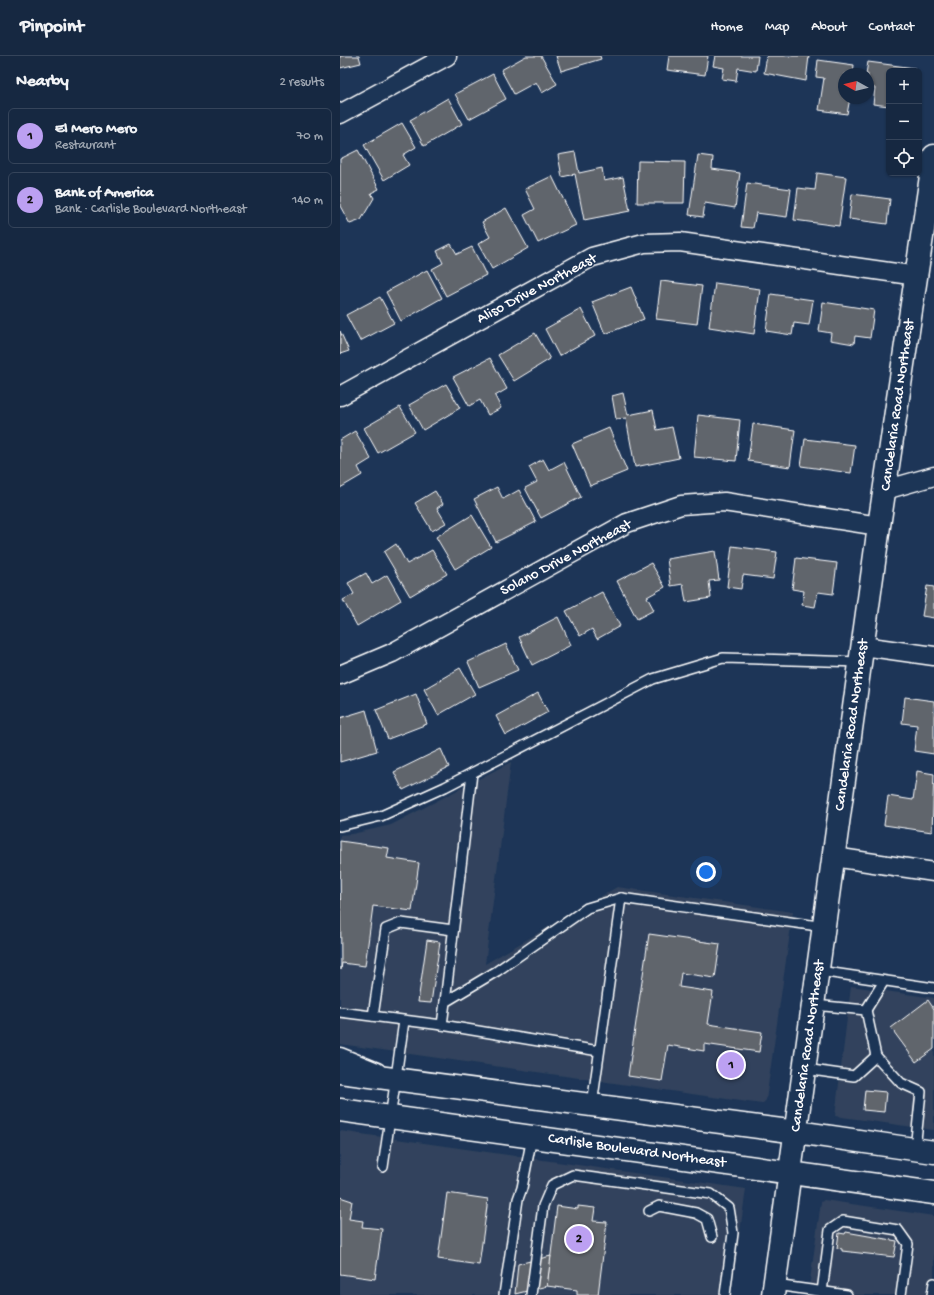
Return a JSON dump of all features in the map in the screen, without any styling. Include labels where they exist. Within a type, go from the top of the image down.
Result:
[{"type":"main road","name":"Candelaria Road Northeast","points":[[774,1290],[797,1132],[879,526],[934,156]]},
{"type":"main road","points":[[340,1072],[925,1150]]},
{"type":"main road","name":"Carlisle Boulevard Northeast","points":[[340,1110],[934,1193]]},
{"type":"street","points":[[340,114],[447,56]]},
{"type":"street","name":"Aliso Drive Northeast","points":[[340,396],[592,257],[644,243],[680,242],[917,276]]},
{"type":"street","points":[[885,490],[934,476]]},
{"type":"street","name":"Solano Drive Northeast","points":[[340,675],[392,653],[626,523],[681,505],[724,502],[879,526]]},
{"type":"street","points":[[862,654],[934,656]]},
{"type":"street","points":[[834,857],[934,872]]},
{"type":"street","points":[[340,1057],[397,1079]]},
{"type":"lane","points":[[340,826],[380,816],[472,773],[653,679],[723,658],[862,654]]},
{"type":"lane","points":[[442,1025],[472,773]]},
{"type":"lane","points":[[445,1002],[497,971],[587,908],[621,898],[825,927]]},
{"type":"lane","points":[[592,1105],[621,898]]},
{"type":"lane","points":[[372,1016],[386,929],[401,923],[454,930]]},
{"type":"lane","points":[[819,971],[934,988]]},
{"type":"lane","points":[[884,981],[866,1010],[876,1056],[901,1083],[921,1092],[925,1150]]},
{"type":"lane","points":[[814,1005],[866,1010]]},
{"type":"lane","points":[[340,1012],[442,1025],[600,1051]]},
{"type":"lane","points":[[383,1167],[397,1079],[404,1020]]},
{"type":"lane","points":[[805,1069],[854,1076],[876,1056]]},
{"type":"lane","points":[[504,1295],[518,1199],[522,1188],[532,1137]]},
{"type":"lane","points":[[531,1295],[542,1206],[552,1185],[573,1175],[711,1194],[729,1208],[733,1234],[725,1295]]},
{"type":"lane","points":[[649,1211],[659,1206],[696,1212],[706,1220],[712,1237]]},
{"type":"lane","points":[[822,1292],[830,1230],[843,1221],[898,1230],[908,1244],[901,1295]]},
{"type":"lane","points":[[932,1295],[934,1284]]},
{"type":"lane","points":[[774,1290],[822,1292],[847,1295]]},
{"type":"shaded area","points":[[511,762],[485,964],[617,887],[793,912],[766,1100],[762,1104],[340,1044],[340,835],[352,834],[391,825]]},
{"type":"shaded area","points":[[851,986],[934,998],[934,1130],[835,1116]]},
{"type":"shaded area","points":[[340,1131],[746,1189],[731,1295],[340,1295]]},
{"type":"shaded area","points":[[824,1200],[934,1216],[934,1295],[808,1295],[821,1202]]},
{"type":"building","points":[[340,56],[359,56],[361,63],[340,68]]},
{"type":"building","points":[[526,56],[541,56],[557,84],[542,93],[536,82],[514,94],[501,70]]},
{"type":"building","points":[[556,56],[600,56],[601,59],[561,71]]},
{"type":"building","points":[[669,56],[708,56],[705,75],[667,70]]},
{"type":"building","points":[[715,56],[758,56],[756,71],[738,68],[736,81],[722,79],[724,68],[713,66]]},
{"type":"building","points":[[767,56],[809,56],[806,81],[764,73]]},
{"type":"building","points":[[818,60],[854,65],[854,68],[838,68],[838,104],[849,104],[847,114],[819,110],[824,78],[816,77]]},
{"type":"building","points":[[868,62],[915,68],[886,68],[886,106],[873,104],[875,88],[874,68],[867,68]]},
{"type":"building","points":[[493,74],[506,99],[469,119],[455,94]]},
{"type":"building","points":[[448,98],[462,124],[424,146],[410,120]]},
{"type":"building","points":[[402,123],[416,147],[403,155],[409,165],[384,180],[364,145]]},
{"type":"building","points":[[358,150],[379,189],[371,193],[374,198],[361,220],[350,224],[340,206],[340,159]]},
{"type":"building","points":[[575,152],[579,173],[602,168],[604,181],[623,177],[630,211],[584,220],[575,174],[562,177],[558,155]]},
{"type":"building","points":[[698,155],[713,157],[712,169],[740,173],[735,208],[705,203],[703,217],[689,215]]},
{"type":"building","points":[[638,161],[685,162],[684,203],[637,203]]},
{"type":"building","points":[[817,173],[846,177],[839,226],[794,220],[798,188],[815,190]]},
{"type":"building","points":[[552,176],[576,225],[538,243],[524,215],[535,209],[525,189]]},
{"type":"building","points":[[747,183],[791,189],[787,217],[756,213],[753,228],[741,227]]},
{"type":"building","points":[[852,194],[890,199],[887,224],[849,219]]},
{"type":"building","points":[[506,208],[528,248],[492,269],[478,244],[490,237],[482,222]]},
{"type":"building","points":[[451,244],[457,254],[472,247],[486,275],[446,296],[432,269],[443,263],[437,251]]},
{"type":"building","points":[[427,270],[442,298],[401,321],[386,292]]},
{"type":"building","points":[[661,281],[702,286],[697,324],[656,319]]},
{"type":"building","points":[[715,283],[760,289],[754,334],[709,327]]},
{"type":"building","points":[[631,287],[644,319],[605,334],[592,302]]},
{"type":"building","points":[[771,294],[813,300],[809,325],[794,323],[792,335],[766,331]]},
{"type":"building","points":[[380,297],[394,323],[360,341],[346,315]]},
{"type":"building","points":[[823,302],[874,310],[870,338],[855,336],[854,344],[830,340],[831,333],[819,331]]},
{"type":"building","points":[[581,309],[595,336],[559,356],[545,329]]},
{"type":"building","points":[[340,331],[349,351],[340,354]]},
{"type":"building","points":[[535,333],[550,359],[514,381],[498,355]]},
{"type":"building","points":[[490,358],[507,389],[495,396],[501,408],[488,415],[480,400],[469,406],[453,377]]},
{"type":"building","points":[[446,384],[460,408],[423,430],[409,405]]},
{"type":"building","points":[[623,393],[628,415],[653,410],[657,430],[672,427],[679,458],[635,467],[626,418],[616,419],[612,396]]},
{"type":"building","points":[[400,407],[415,432],[378,453],[364,428]]},
{"type":"building","points":[[698,415],[740,420],[736,461],[694,457]]},
{"type":"building","points":[[753,424],[795,430],[790,467],[748,461]]},
{"type":"building","points":[[609,428],[627,471],[590,486],[572,444]]},
{"type":"building","points":[[355,431],[371,459],[358,467],[362,475],[340,488],[340,440]]},
{"type":"building","points":[[805,439],[855,445],[851,473],[801,466]]},
{"type":"building","points":[[543,459],[549,470],[564,462],[581,497],[541,518],[525,488],[537,482],[529,467]]},
{"type":"building","points":[[497,487],[503,499],[519,490],[536,522],[496,542],[474,499]]},
{"type":"building","points":[[435,491],[443,504],[437,508],[446,523],[432,531],[415,503]]},
{"type":"building","points":[[472,515],[491,547],[455,569],[436,537]]},
{"type":"building","points":[[396,544],[407,564],[432,550],[447,574],[410,596],[384,552]]},
{"type":"building","points":[[732,546],[777,552],[773,579],[743,575],[741,589],[727,587]]},
{"type":"building","points":[[715,551],[719,580],[709,581],[711,598],[686,602],[683,584],[671,586],[667,559]]},
{"type":"building","points":[[796,558],[837,563],[833,594],[818,592],[815,607],[802,605],[804,591],[792,589]]},
{"type":"building","points":[[651,563],[665,587],[647,597],[654,610],[637,619],[617,581]]},
{"type":"building","points":[[366,573],[372,584],[387,575],[401,600],[357,626],[343,600],[354,594],[348,583]]},
{"type":"building","points":[[927,586],[934,587],[934,618],[922,616]]},
{"type":"building","points":[[602,592],[620,626],[597,639],[592,629],[580,636],[566,611]]},
{"type":"building","points":[[558,617],[571,645],[532,665],[519,637]]},
{"type":"building","points":[[506,644],[518,670],[479,687],[468,662]]},
{"type":"building","points":[[460,668],[475,694],[438,715],[424,689]]},
{"type":"building","points":[[538,693],[548,712],[506,735],[496,716]]},
{"type":"building","points":[[416,694],[427,724],[388,739],[376,710]]},
{"type":"building","points":[[905,697],[934,701],[934,754],[914,751],[917,725],[902,723]]},
{"type":"building","points":[[366,710],[377,751],[340,762],[340,718]]},
{"type":"building","points":[[441,749],[449,767],[403,790],[394,772]]},
{"type":"building","points":[[917,771],[934,774],[932,832],[884,825],[888,796],[913,800]]},
{"type":"building","points":[[340,841],[389,848],[387,858],[419,863],[412,911],[373,906],[365,966],[342,963],[341,970]]},
{"type":"building","points":[[649,934],[720,944],[715,978],[681,973],[679,987],[713,992],[708,1024],[762,1032],[759,1052],[704,1044],[704,1051],[668,1045],[662,1081],[628,1076]]},
{"type":"building","points":[[427,940],[440,942],[431,1003],[418,1002]]},
{"type":"building","points":[[928,1000],[934,1009],[934,1049],[916,1062],[891,1028]]},
{"type":"building","points":[[865,1090],[886,1092],[884,1112],[863,1110]]},
{"type":"building","points":[[447,1193],[488,1199],[479,1265],[438,1259]]},
{"type":"building","points":[[340,1197],[352,1201],[349,1219],[363,1221],[362,1227],[382,1229],[375,1279],[340,1274]]},
{"type":"building","points":[[557,1206],[578,1209],[578,1206],[595,1208],[593,1221],[607,1222],[598,1295],[577,1295],[577,1290],[547,1286]]},
{"type":"building","points":[[846,1232],[897,1241],[894,1257],[842,1251],[842,1249],[837,1248],[839,1233],[845,1234]]},
{"type":"building","points":[[551,1256],[547,1286],[515,1294],[518,1264]]},
{"type":"place","name":"El Mero Mero","points":[[731,1065]]},
{"type":"place","name":"Bank of America","points":[[579,1239]]}]
